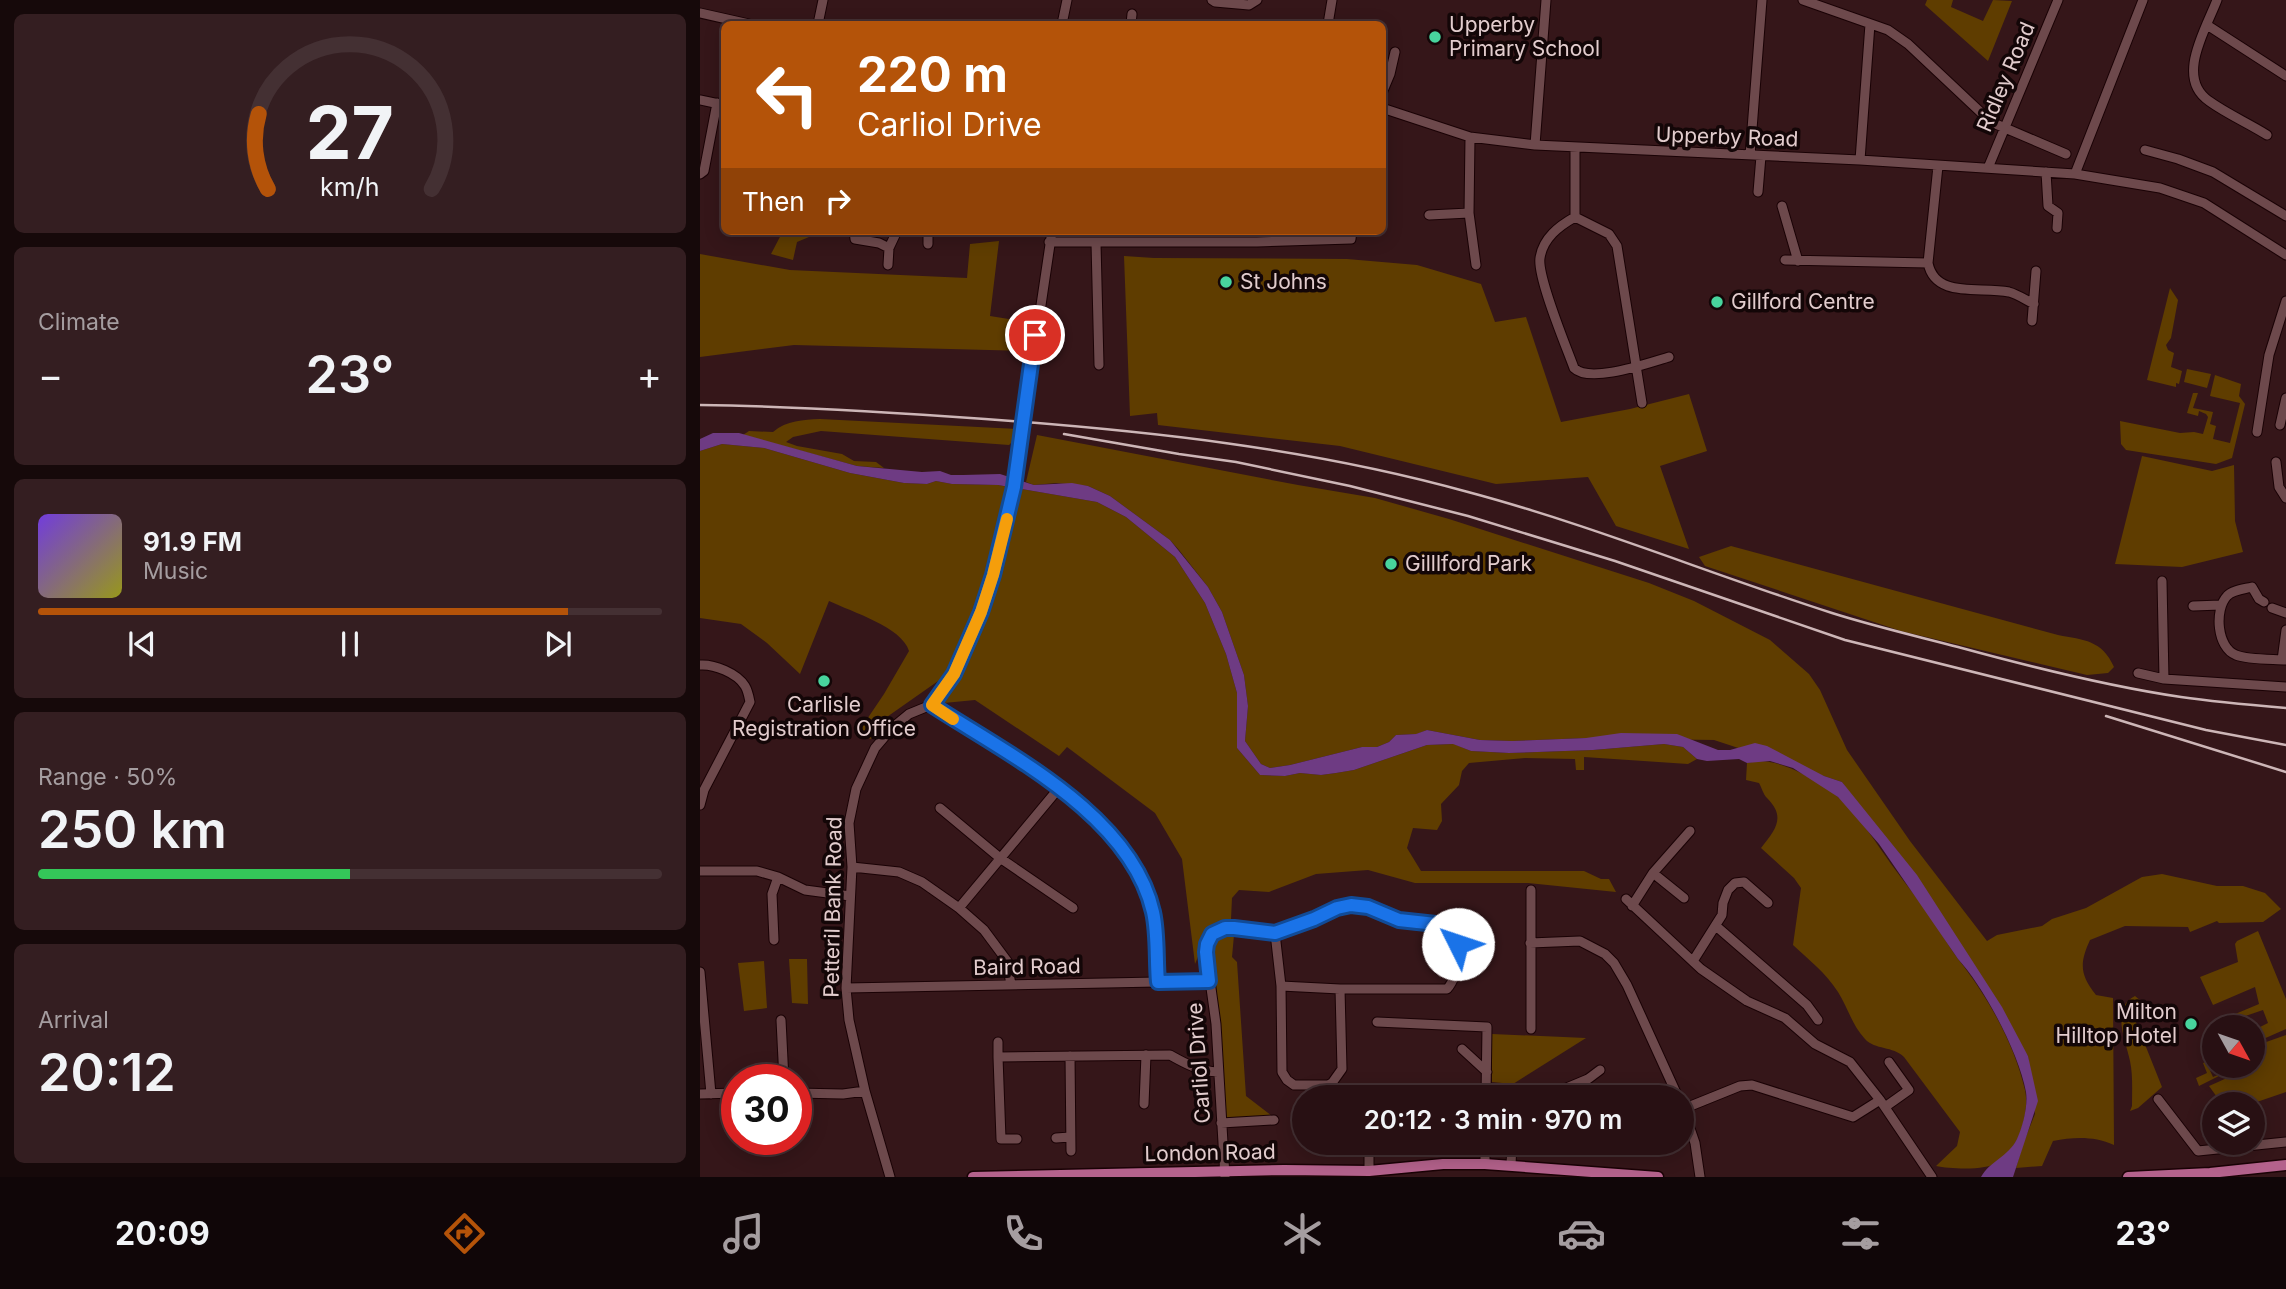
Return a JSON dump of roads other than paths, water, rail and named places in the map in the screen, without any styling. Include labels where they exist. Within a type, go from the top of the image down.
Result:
[{"type":"main road","name":"London Road","points":[[973,1177],[1179,1173],[1225,1175],[1490,1164],[1658,1177]]},
{"type":"main road","points":[[2128,1177],[2210,1173],[2286,1165]]},
{"type":"street","points":[[819,21],[823,0]]},
{"type":"street","points":[[1063,21],[1067,0]]},
{"type":"street","points":[[1212,0],[1249,5],[1257,0]]},
{"type":"street","points":[[1328,21],[1332,0]]},
{"type":"street","points":[[1535,145],[1546,0]]},
{"type":"street","points":[[1750,155],[1762,0]]},
{"type":"street","points":[[1803,0],[1888,30],[1908,44],[1991,122],[2066,154]]},
{"type":"street","name":"Ridley Road","points":[[1988,168],[2058,0]]},
{"type":"street","points":[[2075,174],[2143,0]]},
{"type":"street","points":[[2217,0],[2192,66],[2194,79],[2207,100],[2267,135]]},
{"type":"street","points":[[700,13],[736,21]]},
{"type":"street","points":[[1131,21],[1132,14]]},
{"type":"street","points":[[1860,160],[1870,24]]},
{"type":"street","points":[[2207,25],[2286,76]]},
{"type":"street","points":[[1386,84],[1395,52]]},
{"type":"street","points":[[700,100],[721,104],[704,171],[700,174]]},
{"type":"street","name":"Upperby Road","points":[[1386,109],[1470,137],[1535,145],[1860,160],[2075,174],[2160,188],[2204,203],[2286,255]]},
{"type":"street","points":[[1470,137],[1469,213],[1476,265]]},
{"type":"street","points":[[1575,148],[1575,217]]},
{"type":"street","points":[[2145,150],[2213,172],[2286,216]]},
{"type":"street","points":[[1758,192],[1760,156]]},
{"type":"street","points":[[1938,166],[1928,263],[1934,279],[1944,286],[2010,292],[2034,304]]},
{"type":"street","points":[[2046,172],[2048,206],[2058,213],[2057,228]]},
{"type":"street","points":[[1782,206],[1798,261]]},
{"type":"street","points":[[1429,215],[1469,213]]},
{"type":"street","points":[[1575,217],[1560,225],[1551,234],[1540,258],[1542,275],[1574,368],[1579,373],[1595,375],[1670,357]]},
{"type":"street","points":[[1575,217],[1609,234],[1617,246],[1642,403]]},
{"type":"street","points":[[854,235],[855,239],[879,243],[889,248]]},
{"type":"street","points":[[888,265],[889,248],[895,235]]},
{"type":"street","points":[[928,235],[928,244]]},
{"type":"street","name":"Petteril Bank Road","points":[[890,1177],[865,1091],[849,1020],[846,988],[852,867],[849,822],[856,789],[875,748],[892,728],[909,714],[932,705],[954,674],[981,612],[1005,531],[1020,448],[1051,235]]},
{"type":"street","points":[[1203,235],[1204,242]]},
{"type":"street","points":[[1049,242],[1351,239],[1352,235]]},
{"type":"street","points":[[1096,243],[1099,365]]},
{"type":"street","points":[[1784,260],[1928,263]]},
{"type":"street","points":[[2032,321],[2036,271]]},
{"type":"street","points":[[2257,432],[2269,355],[2286,301]]},
{"type":"street","points":[[2280,425],[2286,398]]},
{"type":"street","points":[[2276,462],[2279,487],[2286,498]]},
{"type":"street","points":[[2162,581],[2164,679]]},
{"type":"street","points":[[2286,613],[2259,599],[2252,587],[2230,593],[2221,605],[2221,637],[2236,656],[2284,660],[2286,630]]},
{"type":"street","points":[[2193,606],[2221,605]]},
{"type":"street","points":[[700,665],[718,667],[739,680],[745,685],[750,702],[702,790],[700,805]]},
{"type":"street","points":[[2138,673],[2164,679],[2286,687]]},
{"type":"street","points":[[932,705],[1059,788],[1103,825],[1137,868],[1154,913],[1158,982]]},
{"type":"street","points":[[959,908],[1059,788]]},
{"type":"street","points":[[940,808],[1000,859],[1073,908]]},
{"type":"street","points":[[1690,831],[1629,903],[1693,961],[1740,996],[1785,1018],[1815,1044],[1850,1062],[1932,1177]]},
{"type":"street","points":[[852,867],[899,872],[922,882],[959,908],[984,930],[1007,961],[1012,985]]},
{"type":"street","points":[[700,871],[757,871],[778,877],[805,890],[850,896]]},
{"type":"street","points":[[1653,873],[1684,898]]},
{"type":"street","points":[[774,940],[772,894],[778,877]]},
{"type":"street","points":[[1693,961],[1722,915],[1728,890],[1735,883],[1744,882],[1768,903]]},
{"type":"street","points":[[1531,890],[1531,1029]]},
{"type":"street","name":"Carliol Drive","points":[[1225,1175],[1216,1024],[1206,952],[1212,934],[1225,928],[1275,933],[1351,905],[1368,907],[1399,920],[1445,925],[1452,928],[1457,935],[1454,979],[1447,989],[1281,986]]},
{"type":"street","points":[[1716,926],[1807,1005],[1818,1020]]},
{"type":"street","points":[[1275,933],[1281,986],[1282,1072],[1294,1085],[1328,1085],[1342,1069],[1340,989]]},
{"type":"street","points":[[1530,943],[1580,941],[1605,954],[1628,985],[1673,1085]]},
{"type":"street","points":[[700,972],[711,1094]]},
{"type":"street","name":"Baird Road","points":[[846,988],[1209,981]]},
{"type":"street","points":[[781,1020],[782,1064]]},
{"type":"street","points":[[1377,1022],[1487,1027],[1486,1085]]},
{"type":"street","points":[[998,1042],[1002,1139],[1017,1139]]},
{"type":"street","points":[[1462,1049],[1487,1072]]},
{"type":"street","points":[[1144,1104],[1149,1092],[1146,1055]]},
{"type":"street","points":[[998,1057],[1170,1055],[1205,1072],[1218,1072]]},
{"type":"street","points":[[1070,1056],[1071,1151]]},
{"type":"street","points":[[1694,1103],[1740,1086],[1752,1085],[1853,1117],[1909,1090],[1889,1062]]},
{"type":"street","points":[[1574,1085],[1600,1070]]},
{"type":"street","points":[[812,1093],[865,1091]]},
{"type":"street","points":[[700,1094],[721,1094]]},
{"type":"street","points":[[2158,1099],[2198,1151],[2286,1142]]},
{"type":"street","points":[[1221,1123],[1274,1120]]},
{"type":"street","points":[[1056,1138],[1070,1137]]},
{"type":"street","points":[[1694,1140],[1700,1177]]},
{"type":"street","points":[[1369,1155],[1369,1171]]},
{"type":"street","points":[[1488,1155],[1496,1177]]},
{"type":"street","points":[[1511,1155],[1511,1165]]},
{"type":"street","points":[[1179,1173],[1195,1177]]},
{"type":"railway","points":[[700,405],[878,412],[1107,429],[1228,444],[1349,464],[1514,505],[1832,613],[2013,662],[2153,693],[2286,708]]},
{"type":"railway","points":[[1064,434],[1236,462],[1350,486],[1468,516],[1615,561],[1845,640],[2206,730],[2286,745]]},
{"type":"railway","points":[[2106,716],[2286,772]]},
{"type":"place","name":"Upperby Primary School","points":[[1435,37]]},
{"type":"place","name":"St Johns","points":[[1226,282]]},
{"type":"place","name":"Gillford Centre","points":[[1717,302]]},
{"type":"place","name":"Gilllford Park","points":[[1391,564]]},
{"type":"place","name":"Carlisle Registration Office","points":[[824,681]]},
{"type":"place","name":"Milton Hilltop Hotel","points":[[2191,1024]]}]
